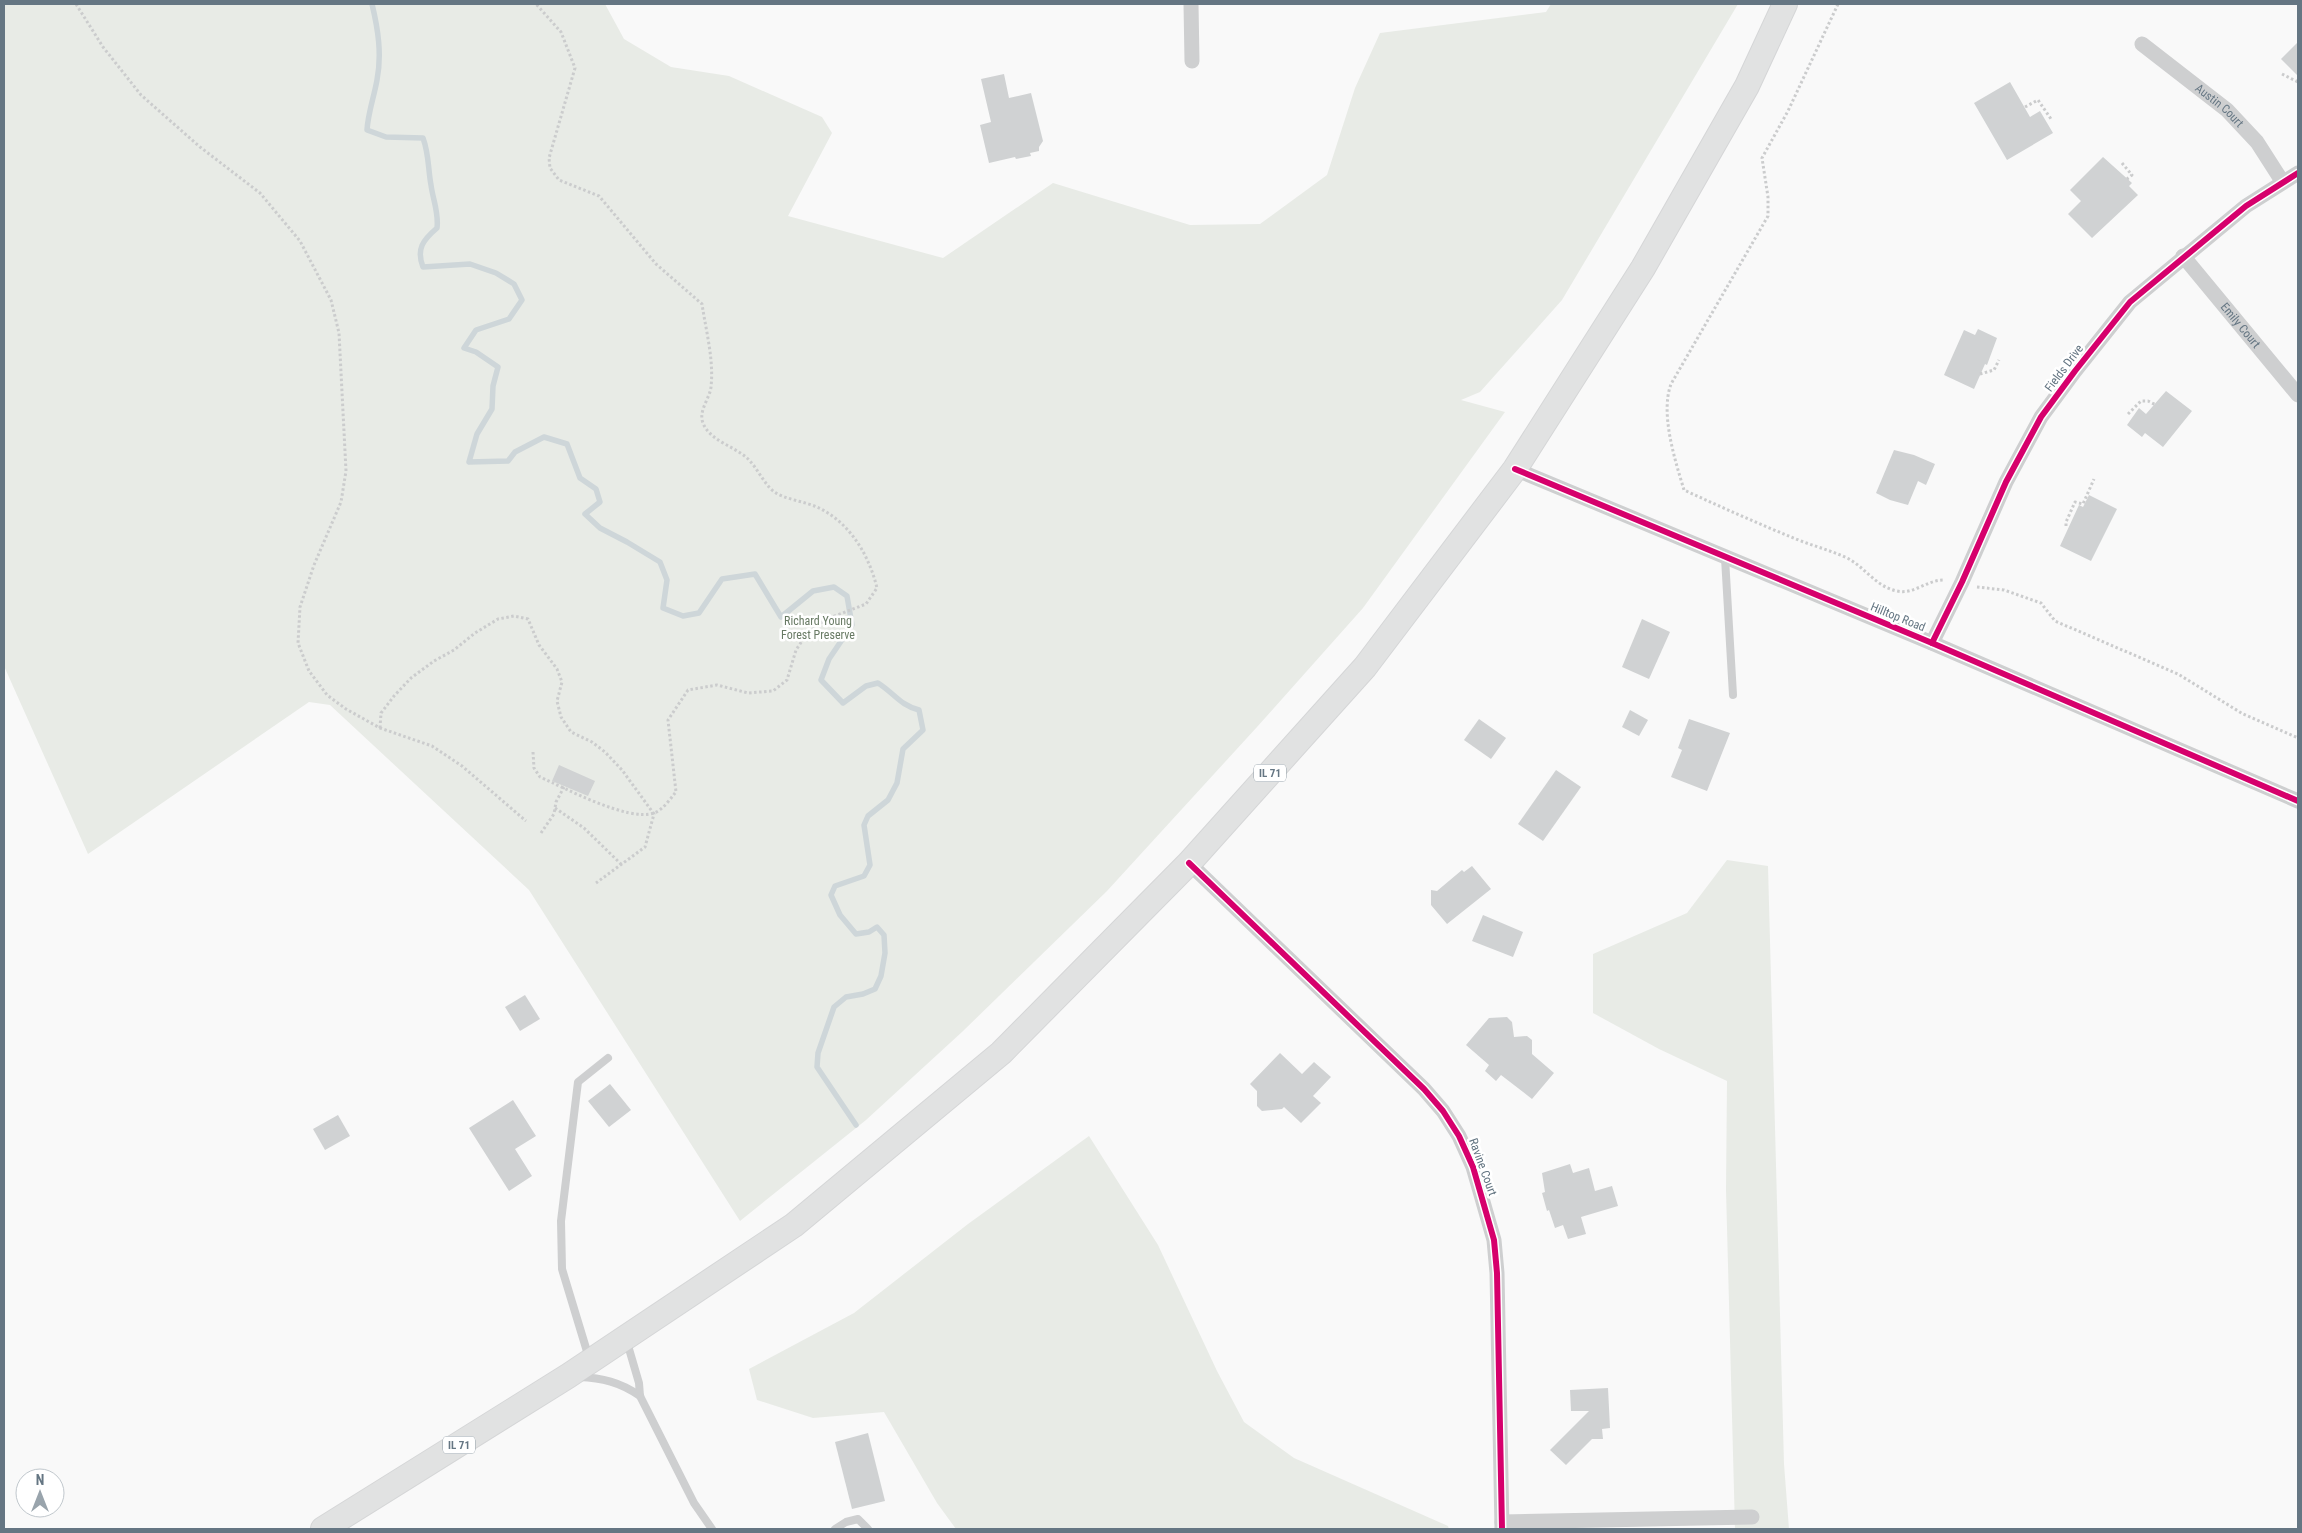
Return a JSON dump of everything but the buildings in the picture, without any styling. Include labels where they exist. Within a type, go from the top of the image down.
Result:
[{"type":"main road","name":"IL 71","points":[[323,1529],[591,1362],[794,1226],[1001,1053],[1189,863],[1365,667],[1515,469],[1643,268],[1747,86],[1785,4]]},
{"type":"street","points":[[1191,4],[1192,61]]},
{"type":"street","name":"Austin Court","points":[[2142,44],[2227,110],[2257,142],[2282,181]]},
{"type":"street","name":"Fields Drive","points":[[1932,643],[1962,582],[2006,482],[2041,417],[2130,302],[2183,256],[2246,206],[2282,181],[2298,173]]},
{"type":"street","name":"Emily Court","points":[[2183,256],[2298,395]]},
{"type":"street","name":"Hilltop Road","points":[[1515,469],[1932,643],[2298,802]]},
{"type":"street","name":"Ravine Court","points":[[1189,863],[1424,1089],[1459,1136],[1473,1167],[1494,1240],[1497,1273],[1502,1526]]},
{"type":"street","points":[[1502,1526],[1752,1517]]},
{"type":"lane","points":[[1725,558],[1733,695]]},
{"type":"lane","points":[[591,1362],[562,1269],[561,1221],[578,1082],[608,1058]]},
{"type":"lane","points":[[626,1338],[639,1383],[640,1396],[694,1503],[712,1529]]},
{"type":"lane","points":[[568,1376],[612,1381],[626,1386],[640,1396]]},
{"type":"lane","points":[[835,1529],[846,1522],[858,1519],[868,1529]]},
{"type":"path","points":[[76,4],[104,47],[141,95],[200,147],[260,193],[300,241],[331,300],[339,333],[346,471],[340,502],[314,565],[300,607],[298,643],[309,671],[328,695],[346,709],[380,728],[432,746],[462,766],[526,820]]},
{"type":"path","points":[[533,752],[534,768],[540,777],[631,814],[654,814],[676,792],[668,720],[688,690],[716,685],[748,693],[773,691],[787,680],[796,650],[808,632],[832,616],[866,604],[877,588],[872,570],[849,529],[819,508],[774,492],[760,477],[747,458],[706,429],[702,420],[705,404],[711,390],[712,375],[702,304],[656,264],[599,196],[559,180],[550,168],[549,158],[575,68],[561,32],[536,4]]},
{"type":"path","points":[[1838,4],[1788,111],[1762,158],[1768,197],[1768,216],[1668,392],[1668,418],[1677,467],[1684,490],[1798,540],[1856,562],[1874,580],[1897,591],[1907,592],[1938,580],[1962,582],[1971,586],[2004,590],[2041,603],[2055,621],[2178,674],[2243,714],[2298,738]]},
{"type":"path","points":[[2282,74],[2298,82]]},
{"type":"path","points":[[2025,107],[2038,100],[2052,119]]},
{"type":"path","points":[[2122,163],[2132,175],[2127,179]]},
{"type":"path","points":[[1980,374],[1994,370],[1999,360]]},
{"type":"path","points":[[2128,414],[2141,401],[2148,401],[2156,405]]},
{"type":"path","points":[[2066,526],[2075,502],[2083,504],[2094,479]]},
{"type":"path","points":[[380,728],[381,712],[411,678],[434,661],[454,650],[498,619],[514,616],[528,620],[539,645],[557,670],[562,682],[557,701],[561,717],[571,732],[592,742],[605,752],[622,770],[654,814]]},
{"type":"path","points":[[542,833],[554,814],[556,802],[564,787]]},
{"type":"path","points":[[555,808],[584,828],[622,865]]},
{"type":"path","points":[[596,883],[645,847],[654,814]]},
{"type":"green space","name":"Richard Young Forest Preserve","points":[[4,4],[605,4],[624,39],[671,67],[729,76],[822,117],[832,133],[788,216],[943,258],[1053,183],[1190,225],[1260,224],[1327,175],[1355,88],[1380,33],[1546,12],[1551,4],[1738,4],[1562,300],[1480,392],[1461,400],[1505,412],[1363,608],[1107,891],[962,1032],[866,1120],[740,1221],[529,890],[330,705],[309,702],[88,854],[4,666]]},
{"type":"green space","points":[[1727,860],[1768,866],[1784,1464],[1789,1529],[1735,1529],[1726,1190],[1727,1081],[1659,1049],[1593,1013],[1593,954],[1687,913]]},
{"type":"green space","points":[[1089,1136],[1158,1245],[1217,1371],[1244,1422],[1294,1458],[1448,1526],[1449,1529],[956,1529],[937,1503],[884,1412],[813,1418],[757,1400],[749,1369],[854,1313],[968,1224]]},
{"type":"waterway","points":[[372,4],[378,32],[379,61],[367,130],[386,137],[423,138],[437,212],[437,228],[422,245],[420,255],[423,267],[470,264],[496,273],[514,284],[522,300],[509,319],[476,330],[464,348],[476,352],[498,367],[493,386],[492,409],[477,434],[469,462],[508,461],[515,452],[544,437],[567,444],[580,478],[596,489],[600,502],[585,514],[600,528],[660,562],[667,580],[663,608],[683,616],[699,613],[722,579],[755,574],[781,617],[813,591],[834,587],[847,596],[852,625],[829,659],[821,680],[843,703],[866,686],[878,683],[902,702],[919,710],[923,730],[903,749],[897,783],[888,800],[868,816],[864,825],[870,865],[864,876],[835,886],[831,895],[840,915],[856,934],[869,932],[877,927],[884,935],[885,953],[881,976],[875,989],[863,994],[846,997],[834,1007],[818,1053],[817,1067],[856,1125]]},
{"type":"cycle path","points":[[1932,643],[1962,582],[2006,482],[2041,417],[2075,371],[2130,302],[2246,206],[2298,173]]},
{"type":"cycle path","points":[[1515,469],[1932,643],[2298,801]]},
{"type":"cycle path","points":[[1189,863],[1424,1089],[1443,1111],[1459,1136],[1473,1167],[1494,1240],[1497,1273],[1502,1529]]}]
